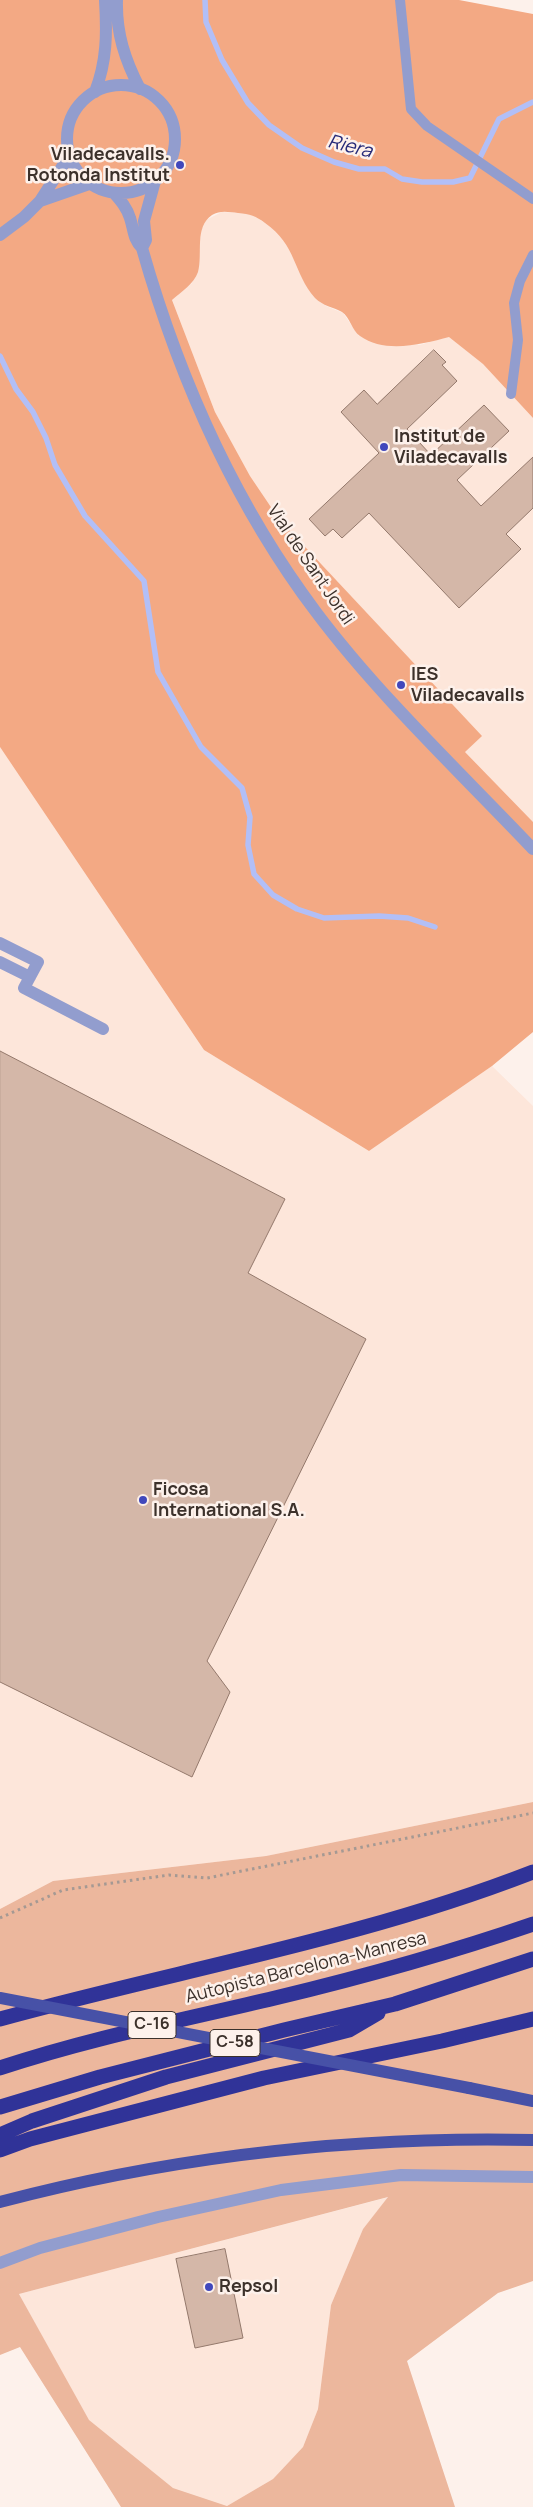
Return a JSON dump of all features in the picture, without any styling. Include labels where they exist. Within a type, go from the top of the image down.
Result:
[{"type":"highway","points":[[0,2019],[97,1992],[389,1922],[478,1894],[533,1872]]},
{"type":"highway","name":"Autopista Barcelona-Manresa","points":[[0,2068],[125,2031],[276,1997],[366,1974],[533,1924]]},
{"type":"highway","name":"C-16","points":[[0,2107],[100,2077],[395,2004],[533,1959]]},
{"type":"highway","points":[[0,2135],[32,2121],[166,2077],[348,2030],[395,2004]]},
{"type":"highway","points":[[0,2150],[30,2139],[264,2078],[442,2041],[533,2019]]},
{"type":"main road","name":"C-58","points":[[0,1998],[533,2101]]},
{"type":"main road","points":[[0,2202],[120,2174],[283,2150],[378,2142],[488,2139],[533,2140]]},
{"type":"street","points":[[105,0],[106,50],[103,71],[94,92],[76,108],[69,124],[66,140],[69,156],[77,172],[89,184],[114,193],[132,193],[156,181]]},
{"type":"street","points":[[117,0],[116,23],[124,53],[140,89]]},
{"type":"street","points":[[94,92],[120,85],[140,89],[157,99],[164,106],[174,132],[174,152],[156,181],[144,221],[146,240],[142,248]]},
{"type":"street","points":[[0,235],[40,202],[69,156]]},
{"type":"street","points":[[40,202],[89,184]]},
{"type":"street","name":"Vial de Sant Jordi","points":[[114,193],[123,204],[130,218],[135,241],[142,248],[177,358],[222,462],[267,538],[315,612],[371,677],[533,849]]},
{"type":"street","points":[[0,942],[38,962],[24,988],[103,1029]]},
{"type":"street","points":[[0,962],[30,977]]},
{"type":"street","points":[[0,2263],[40,2248],[158,2217],[281,2190],[382,2176],[482,2175],[533,2177]]},
{"type":"lane","points":[[400,0],[411,109],[428,126],[533,199]]},
{"type":"lane","points":[[511,394],[518,340],[514,303],[520,280],[533,255]]},
{"type":"path","points":[[0,1918],[63,1890],[169,1875],[207,1878],[533,1813]]},
{"type":"shaded area","points":[[0,0],[459,0],[533,14],[533,418],[483,364],[449,337],[416,345],[392,346],[381,345],[360,336],[345,314],[321,303],[315,298],[302,279],[283,240],[265,223],[253,216],[242,213],[221,212],[215,213],[206,220],[201,234],[198,272],[190,284],[172,300],[215,412],[250,476],[279,519],[482,736],[465,752],[533,822],[533,1032],[492,1066],[369,1151],[204,1050],[0,747]]},
{"type":"shaded area","name":"Institut de Viladecavalls","points":[[222,212],[252,214],[279,233],[291,249],[304,280],[326,306],[343,313],[359,336],[420,345],[449,336],[483,364],[533,418],[533,822],[464,751],[481,736],[279,519],[250,476],[215,412],[172,300],[192,283],[202,228],[206,220]]},
{"type":"shaded area","points":[[0,747],[204,1050],[369,1151],[492,1066],[533,1106],[533,1802],[266,1856],[53,1881],[0,1909]]},
{"type":"shaded area","points":[[533,1802],[533,2281],[498,2293],[407,2361],[455,2507],[121,2507],[20,2347],[0,2355],[0,1909],[53,1881],[266,1856]],"holes":[[[388,2197],[363,2229],[331,2305],[318,2409],[303,2447],[273,2479],[227,2506],[173,2488],[89,2420],[19,2294]]]},
{"type":"shaded area","points":[[389,2197],[363,2229],[331,2305],[318,2409],[303,2447],[273,2479],[227,2506],[173,2488],[88,2420],[19,2294]]},
{"type":"building","points":[[434,350],[446,362],[442,365],[457,381],[407,429],[431,455],[484,405],[509,431],[457,480],[481,506],[533,457],[533,508],[506,534],[521,549],[459,608],[369,513],[342,538],[333,529],[325,536],[309,519],[379,453],[341,412],[364,390],[377,404]]},
{"type":"building","name":"Ficosa International S.A.","points":[[0,1051],[285,1199],[248,1273],[366,1339],[207,1661],[230,1692],[192,1777],[0,1682]]},
{"type":"building","points":[[225,2249],[243,2338],[195,2348],[176,2259]]},
{"type":"waterway","name":"Riera","points":[[205,0],[206,22],[222,60],[248,103],[269,125],[302,148],[334,162],[359,169],[385,169],[402,179],[422,182],[453,182],[470,178],[499,119],[533,102]]},
{"type":"waterway","points":[[0,356],[16,389],[33,412],[46,438],[55,465],[85,516],[144,581],[158,672],[201,747],[242,788],[250,817],[248,845],[254,874],[273,895],[297,909],[324,918],[379,916],[408,918],[435,927]]},
{"type":"place","name":"Viladecavalls. Rotonda Institut","points":[[180,165]]},
{"type":"place","name":"Institut de Viladecavalls","points":[[384,447]]},
{"type":"place","name":"IES Viladecavalls","points":[[401,685]]},
{"type":"place","name":"Ficosa International S.A.","points":[[143,1500]]},
{"type":"place","name":"Repsol","points":[[209,2287]]}]
